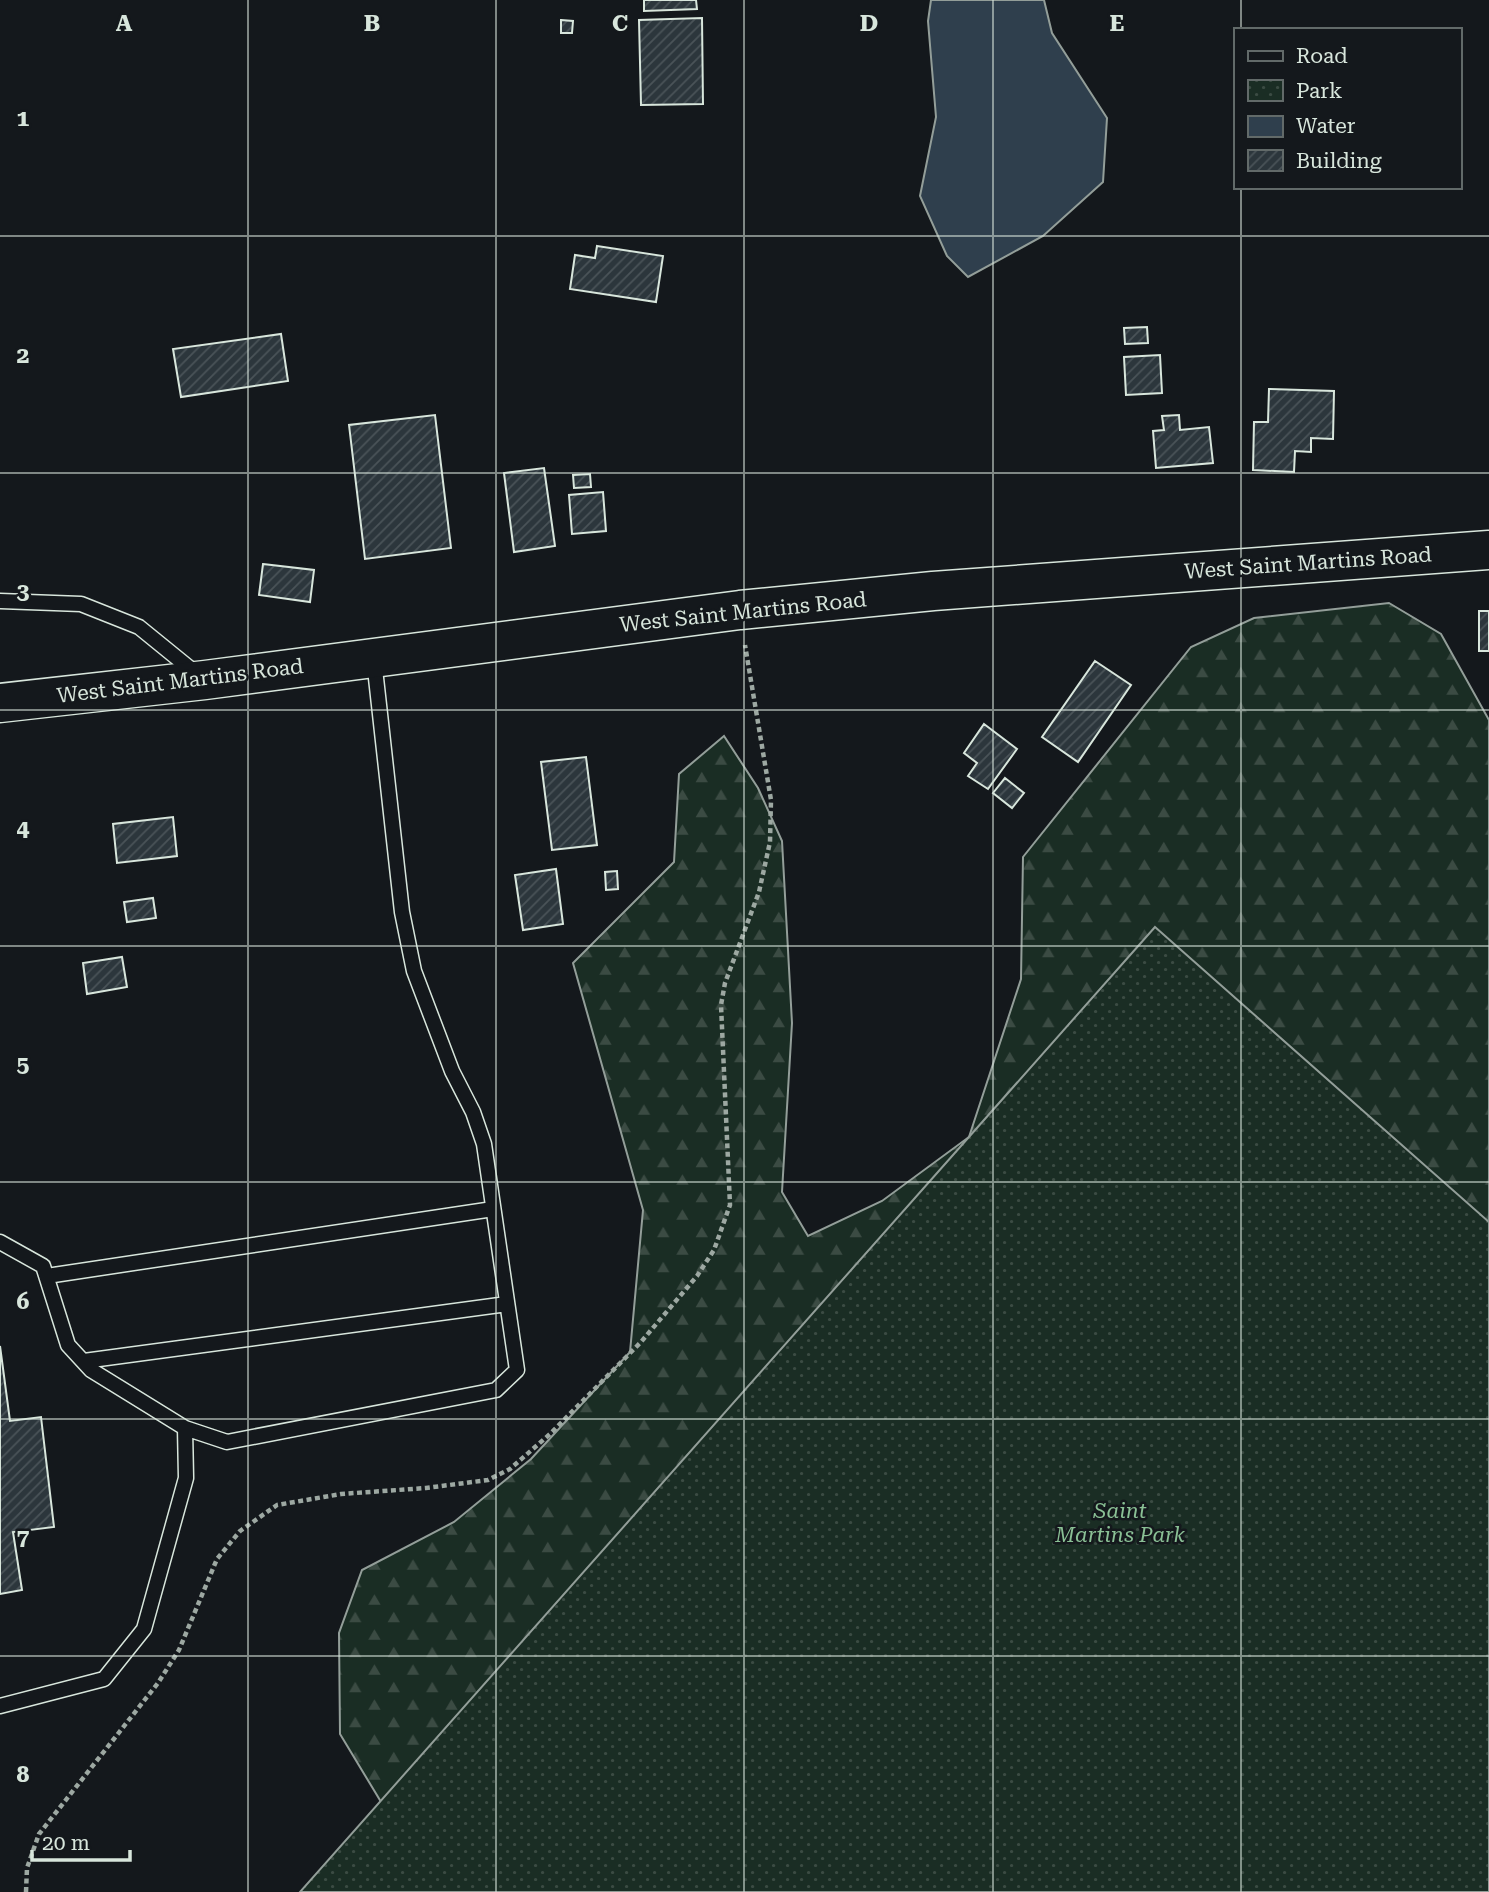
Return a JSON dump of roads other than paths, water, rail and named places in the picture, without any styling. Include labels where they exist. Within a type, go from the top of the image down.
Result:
[{"type":"street","name":"West Saint Martins Road","points":[[0,703],[205,680],[768,607],[933,591],[1489,550]]},
{"type":"lane","points":[[0,601],[81,604],[139,627],[205,680]]},
{"type":"lane","points":[[0,1242],[43,1266],[68,1345],[91,1370],[185,1428],[227,1442],[496,1390],[517,1370],[484,1144],[473,1112],[452,1071],[414,971],[402,912],[374,658]]},
{"type":"lane","points":[[47,1276],[493,1209]]},
{"type":"lane","points":[[84,1362],[508,1304]]},
{"type":"lane","points":[[0,1706],[104,1679],[144,1629],[186,1478],[185,1428]]},
{"type":"water","points":[[931,0],[1044,0],[1052,33],[1107,118],[1103,182],[1043,236],[968,277],[947,256],[920,196],[936,117],[928,21]]},
{"type":"park label","name":"Saint Martins Park","points":[[1120,1523]]}]
